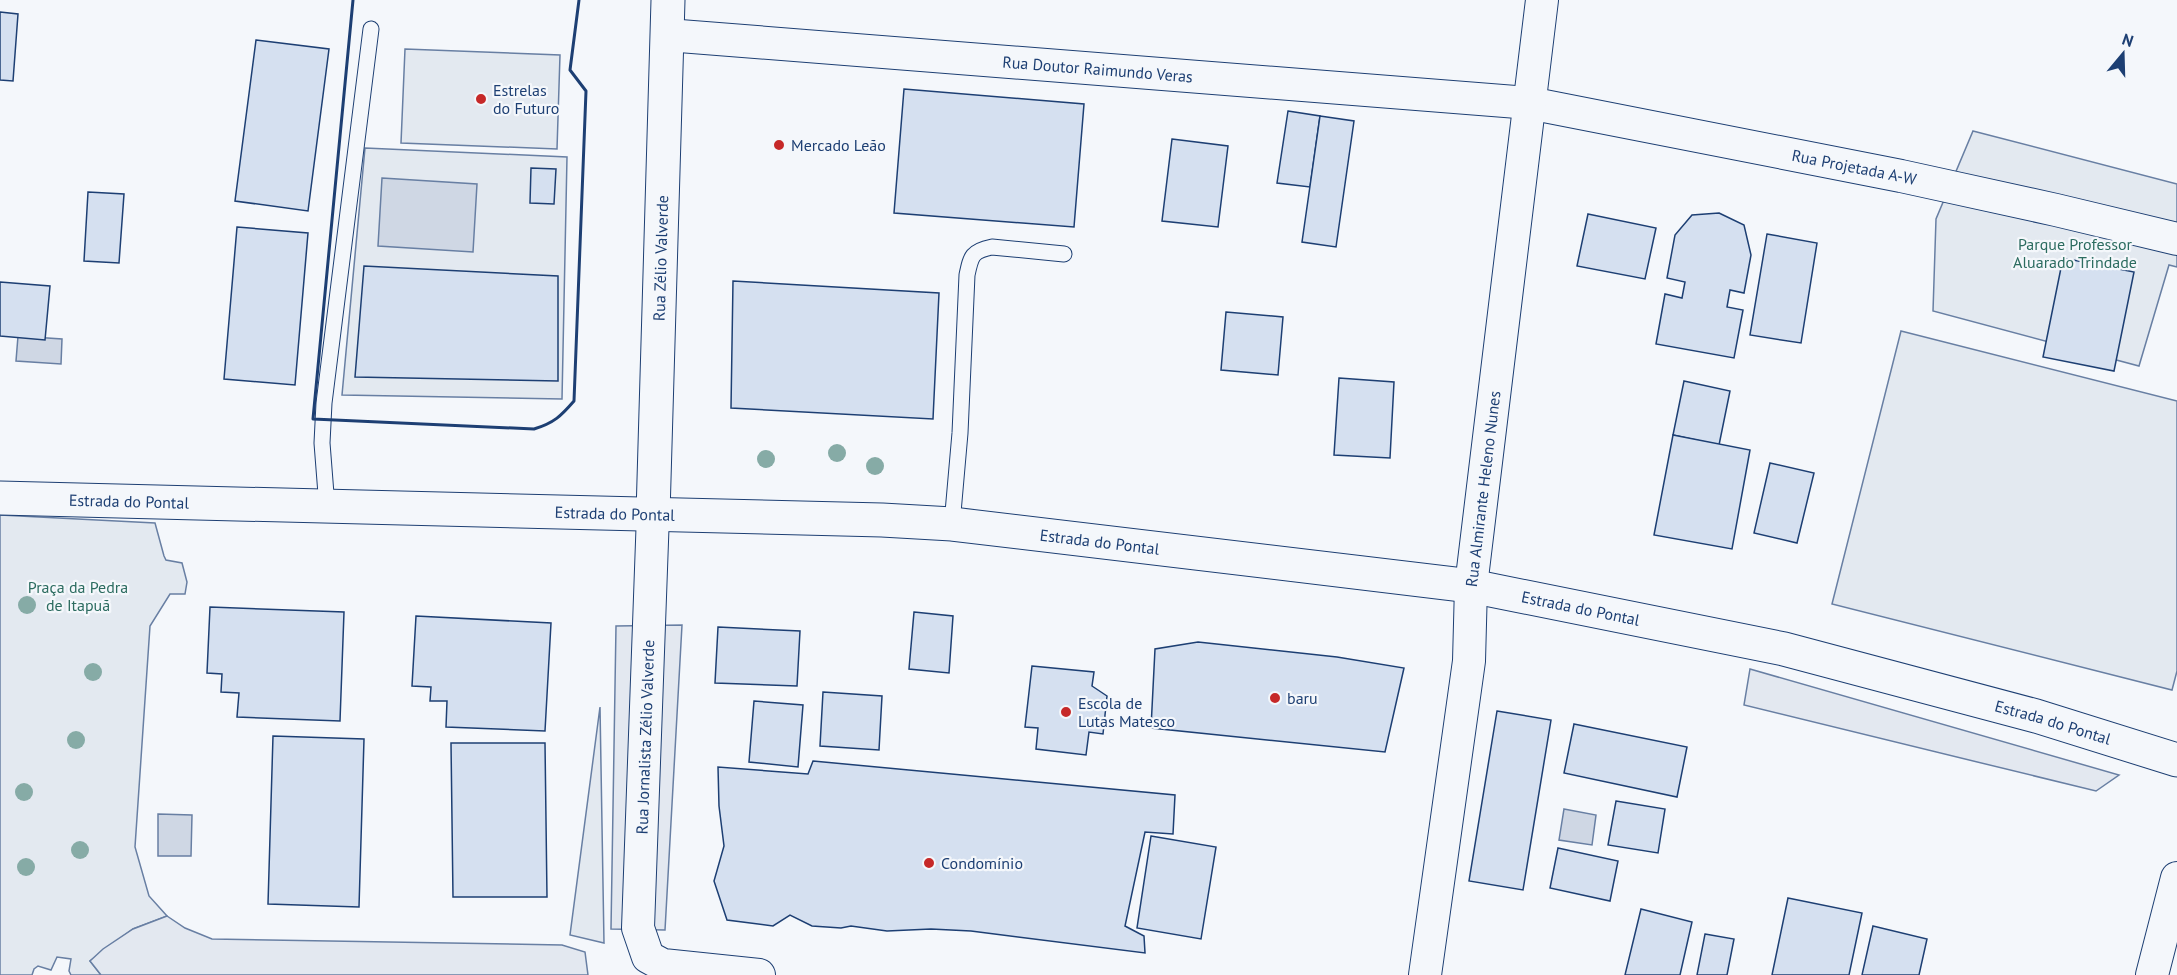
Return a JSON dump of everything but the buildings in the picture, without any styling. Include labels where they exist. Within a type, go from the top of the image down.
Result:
[{"type":"main road","name":"Rua Zélio Valverde","points":[[653,514],[668,0]]},
{"type":"main road","name":"Estrada do Pontal","points":[[0,498],[882,520],[952,524],[1472,586],[1784,649],[2036,716],[2177,760]]},
{"type":"street","name":"Rua Almirante Heleno Nunes","points":[[1425,975],[1469,661],[1472,586],[1542,0]]},
{"type":"street","name":"Rua Doutor Raimundo Veras","points":[[667,35],[1529,103]]},
{"type":"street","name":"Rua Projetada A-W","points":[[1529,103],[1900,176],[2177,239]]},
{"type":"street","name":"Rua Jornalista Zélio Valverde","points":[[653,514],[638,928],[648,957],[663,965],[759,975]]},
{"type":"street","points":[[2152,975],[2177,878]]},
{"type":"lane","points":[[327,507],[322,443],[324,402],[371,29]]},
{"type":"lane","points":[[952,524],[960,433],[967,275],[970,261],[974,253],[992,247],[1064,254]]},
{"type":"green space","name":"Estrelas do Futuro","points":[[405,49],[560,55],[557,149],[401,143]]},
{"type":"green space","name":"Parque Professor Aluarado Trindade","points":[[1973,131],[2177,184],[2177,267],[2169,265],[2139,366],[1933,311],[1936,219]]},
{"type":"green space","points":[[365,148],[567,157],[562,399],[342,395]]},
{"type":"green space","points":[[1901,331],[2177,401],[2177,671],[2172,690],[1832,604]]},
{"type":"green space","name":"Praça da Pedra de Itapuã","points":[[0,515],[155,523],[166,560],[182,563],[187,582],[185,594],[170,594],[150,626],[135,847],[149,896],[167,916],[133,929],[90,961],[101,975],[71,975],[69,971],[71,959],[57,957],[51,970],[38,966],[32,975],[0,975]]},
{"type":"green space","points":[[600,707],[604,943],[570,935]]},
{"type":"shaded area","points":[[382,178],[477,184],[473,252],[378,246]]},
{"type":"shaded area","points":[[18,336],[62,339],[61,364],[16,361]]},
{"type":"shaded area","points":[[682,625],[665,930],[611,929],[616,626]]},
{"type":"shaded area","points":[[1750,669],[2119,775],[2096,791],[1744,705]]},
{"type":"shaded area","points":[[1564,809],[1596,815],[1592,845],[1559,840]]},
{"type":"shaded area","points":[[158,814],[192,815],[191,856],[158,856]]},
{"type":"shaded area","points":[[167,916],[185,928],[212,939],[562,945],[585,952],[588,975],[101,975],[90,961],[103,949],[133,929]]},
{"type":"wall","points":[[353,0],[313,419],[534,429],[557,418],[574,401],[586,91],[570,70],[579,0]]},
{"type":"place","name":"Estrelas do Futuro","points":[[481,99]]},
{"type":"place","name":"Mercado Leão","points":[[779,145]]},
{"type":"place","name":"baru","points":[[1275,698]]},
{"type":"place","name":"Escola de Lutas Matesco","points":[[1066,712]]},
{"type":"place","name":"Condomínio","points":[[929,863]]}]
